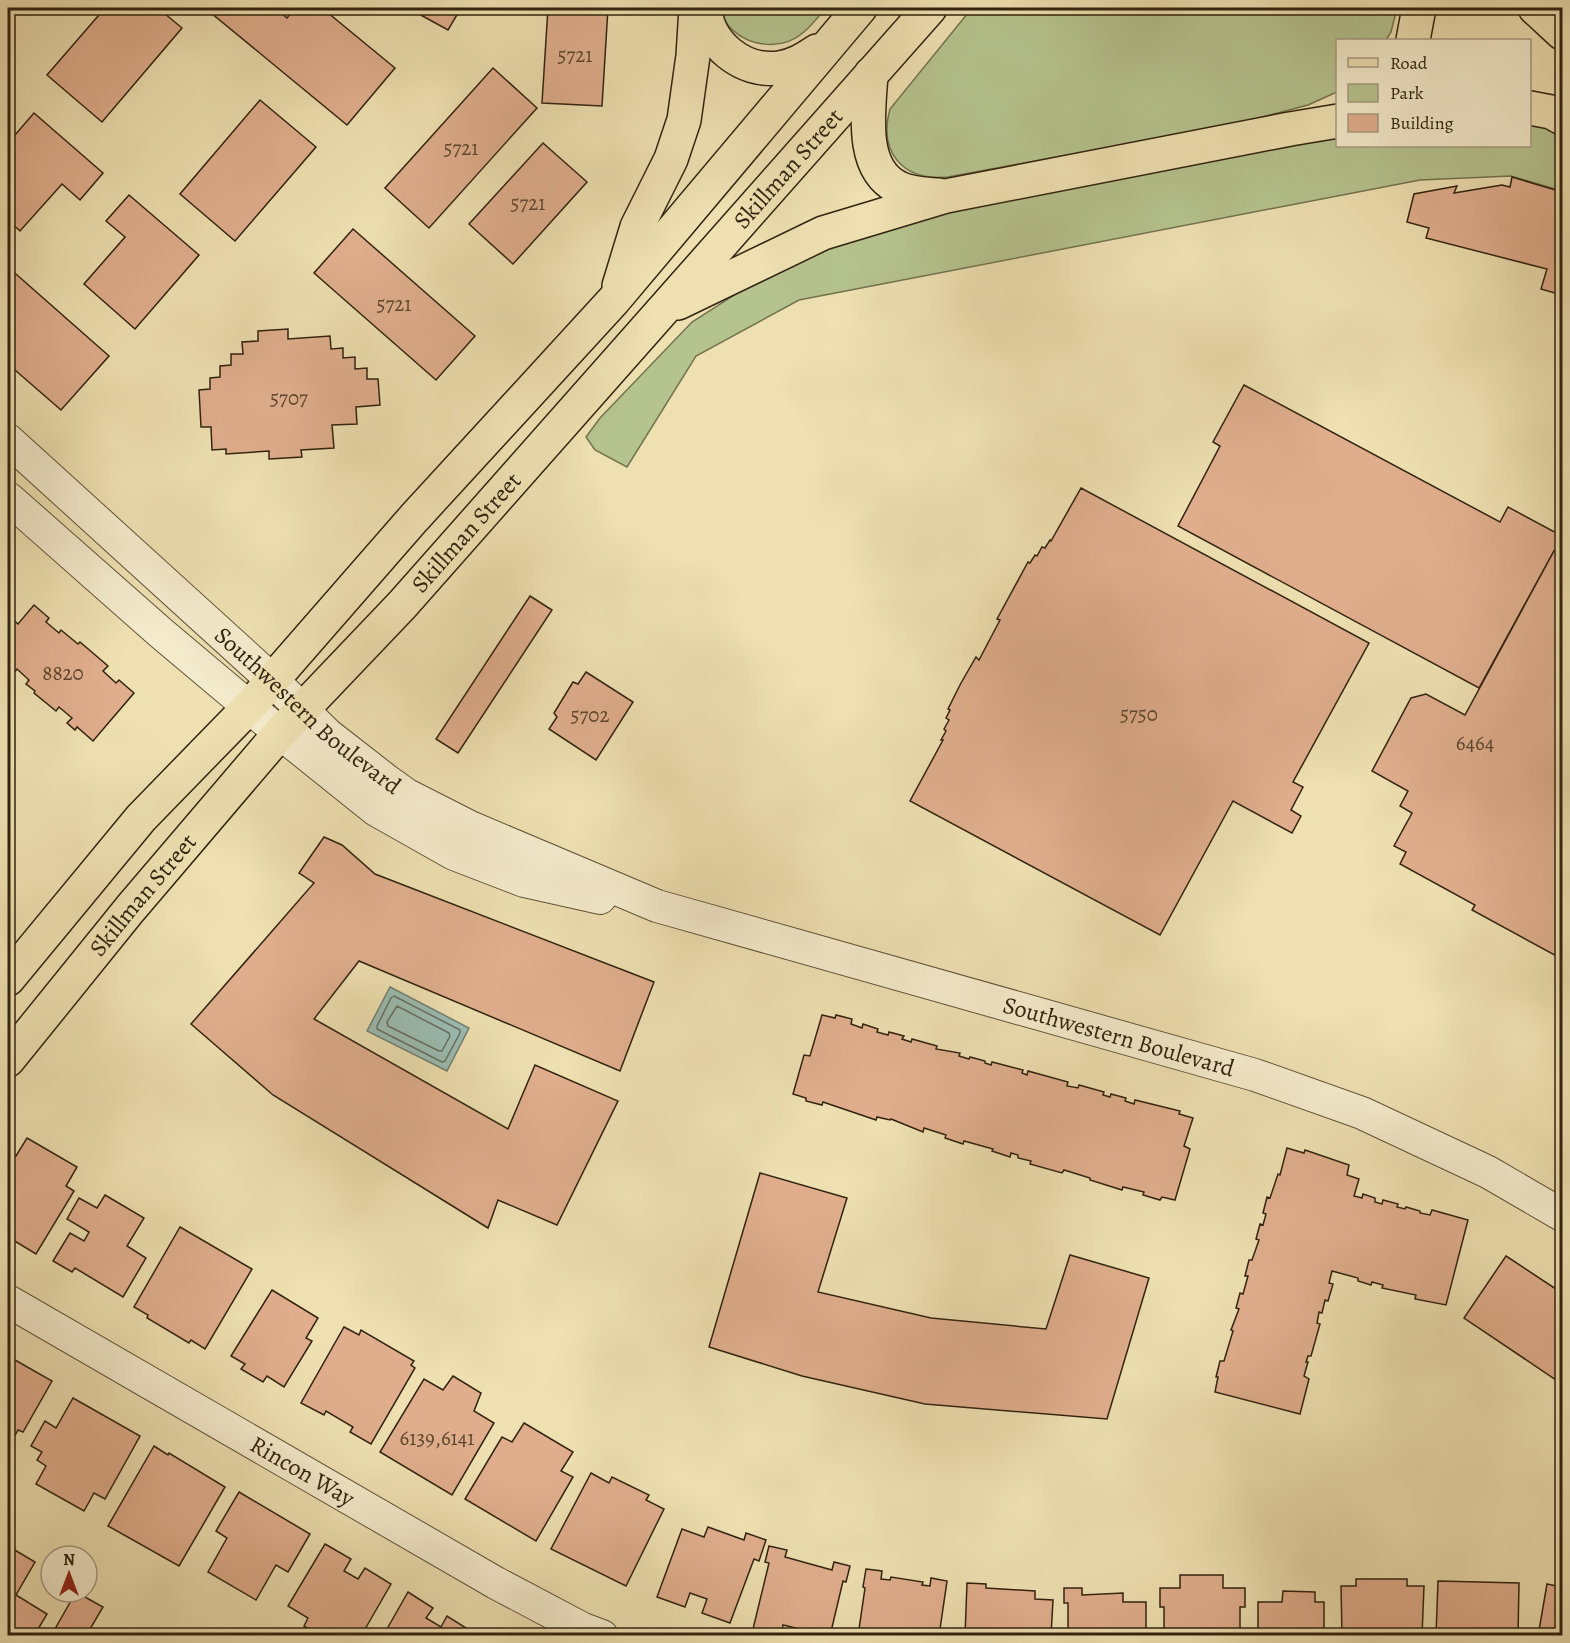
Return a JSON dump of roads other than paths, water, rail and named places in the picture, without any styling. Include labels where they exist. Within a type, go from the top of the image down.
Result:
[{"type":"main road","points":[[614,300],[637,227],[671,159],[684,120],[693,56],[696,8]]},
{"type":"main road","points":[[705,8],[705,18],[718,43],[733,57],[754,66],[778,68],[797,63],[829,43]]},
{"type":"main road","name":"Skillman Street","points":[[8,979],[141,818],[250,706],[414,518],[614,300],[860,8]]},
{"type":"main road","name":"Skillman Street","points":[[8,1060],[130,909],[280,734],[402,605],[930,8]]},
{"type":"main road","points":[[1413,39],[1419,8]]},
{"type":"main road","points":[[1534,8],[1563,33]]},
{"type":"main road","points":[[871,75],[868,124],[870,152],[878,166],[886,178],[897,187],[912,192],[946,196]]},
{"type":"main road","points":[[1531,108],[1551,112],[1563,118]]},
{"type":"main road","points":[[1290,129],[1336,115]]},
{"type":"main road","points":[[663,310],[823,233],[946,196],[1336,121]]},
{"type":"main road","points":[[509,414],[548,440]]},
{"type":"street","name":"Southwestern Boulevard","points":[[8,440],[272,680],[327,734],[407,795],[470,827],[657,906],[1255,1075],[1362,1113],[1488,1172],[1563,1215]]},
{"type":"street","name":"Southwestern Boulevard","points":[[8,498],[280,734],[376,810],[454,854],[524,881],[590,897],[657,906]]},
{"type":"street","name":"Rincon Way","points":[[8,1300],[496,1583],[583,1629],[602,1635]]},
{"type":"water","points":[[390,987],[469,1028],[447,1071],[367,1031]]}]
